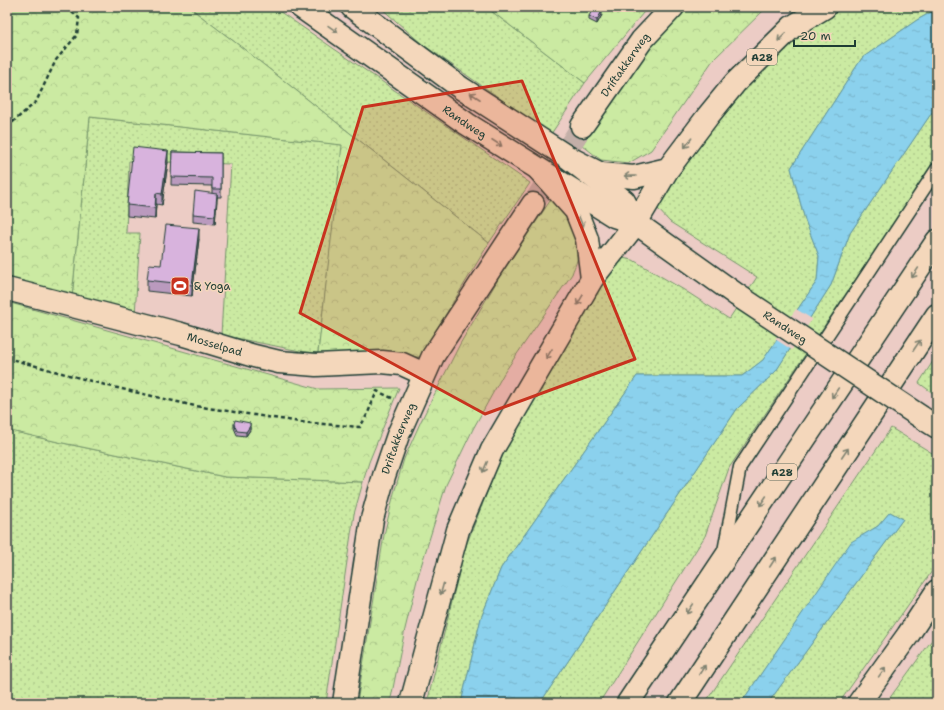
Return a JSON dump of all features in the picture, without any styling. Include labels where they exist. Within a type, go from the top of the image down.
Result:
[{"type":"main road","name":"Randweg","points":[[301,7],[467,124],[614,216],[636,223],[737,295],[929,422]]},
{"type":"main road","name":"Randweg","points":[[352,7],[461,88],[566,156],[624,201],[636,223]]},
{"type":"main road","name":"Driftakkerweg","points":[[582,126],[642,40],[673,7]]},
{"type":"main road","name":"A28","points":[[411,703],[458,530],[489,457],[592,279],[636,223],[668,169],[735,83],[792,27],[825,7]]},
{"type":"main road","points":[[566,156],[601,174],[634,177],[668,169]]},
{"type":"main road","points":[[539,170],[576,211],[588,239],[592,279]]},
{"type":"main road","name":"Driftakkerweg","points":[[344,703],[372,519],[388,463],[410,407],[433,356],[532,204]]},
{"type":"main road","name":"A28","points":[[628,703],[937,241]]},
{"type":"main road","name":"Mosselpad","points":[[7,289],[181,334],[279,362],[316,365],[382,362],[402,364],[424,374]]},
{"type":"main road","points":[[680,703],[937,315]]},
{"type":"main road","points":[[859,703],[908,635],[937,591]]},
{"type":"lane","points":[[722,562],[740,467],[937,169]]},
{"type":"path","points":[[7,127],[36,102],[56,60],[77,36],[79,18],[68,9],[61,7]]},
{"type":"path","points":[[7,358],[109,386],[195,406],[300,422],[360,428],[377,391],[410,407]]},
{"type":"highlighted area","points":[[522,81],[635,359],[485,414],[300,313],[363,107]]},
{"type":"green space","points":[[7,7],[189,7],[489,243],[420,357],[356,358],[318,353],[342,145],[90,117],[72,297],[7,281]]},
{"type":"green space","points":[[189,7],[273,7],[530,183],[489,243]]},
{"type":"green space","points":[[380,7],[486,7],[585,83],[551,134],[422,44]]},
{"type":"green space","points":[[486,7],[648,7],[585,83]]},
{"type":"green space","points":[[685,7],[767,7],[713,60],[651,150],[629,163],[601,160],[582,145],[631,72],[676,15]]},
{"type":"green space","points":[[837,7],[937,7],[937,9],[917,20],[862,58],[791,168],[805,220],[819,256],[817,281],[763,360],[742,376],[637,376],[501,568],[481,618],[461,703],[427,703],[465,548],[498,465],[534,390],[602,283],[622,258],[633,260],[729,319],[757,277],[670,222],[657,208],[695,140],[799,31]]},
{"type":"green space","points":[[937,105],[937,158],[729,468],[705,536],[599,703],[540,703],[737,409],[776,371],[831,285],[850,233]]},
{"type":"green space","points":[[90,117],[343,145],[318,353],[305,352],[221,335],[231,164],[129,161],[126,233],[140,233],[135,315],[72,297]]},
{"type":"green space","points":[[552,198],[575,235],[578,251],[577,260],[572,274],[504,373],[473,429],[446,485],[418,576],[405,629],[390,703],[357,703],[384,535],[404,459],[421,421],[460,344],[500,276]]},
{"type":"green space","points":[[7,302],[318,389],[399,388],[369,462],[363,482],[225,477],[58,442],[7,430]]},
{"type":"green space","points":[[937,355],[937,396],[919,383]]},
{"type":"green space","points":[[891,428],[937,456],[937,564],[839,703],[768,703],[903,519],[890,512],[878,526],[851,543],[741,703],[705,703]]},
{"type":"green space","points":[[7,430],[225,477],[363,482],[354,514],[326,703],[7,703]]},
{"type":"green space","points":[[937,633],[937,703],[886,703],[889,699]]},
{"type":"water","points":[[937,9],[937,105],[850,233],[831,285],[776,371],[737,409],[540,703],[461,703],[481,618],[501,568],[637,376],[742,376],[763,360],[817,281],[819,256],[805,220],[791,168],[862,58],[917,20]]},
{"type":"water","points":[[890,512],[903,519],[768,703],[741,703],[851,542],[878,526]]},
{"type":"pier","points":[[796,309],[812,319],[792,350],[775,339]]},
{"type":"building","points":[[594,7],[602,11],[597,20],[589,16]]},
{"type":"building","points":[[133,147],[168,151],[162,194],[156,193],[155,208],[127,205]]},
{"type":"building","points":[[172,152],[221,153],[221,189],[212,189],[212,178],[171,177]]},
{"type":"building","points":[[195,191],[217,194],[215,216],[193,214]]},
{"type":"building","points":[[166,225],[199,228],[192,285],[147,280],[149,264],[161,265]]},
{"type":"building","points":[[235,420],[250,423],[250,426],[246,432],[237,431],[234,424]]},
{"type":"tunnel","points":[[533,204],[582,126]]},
{"type":"place","name":"& Yoga","points":[[180,286]]}]
